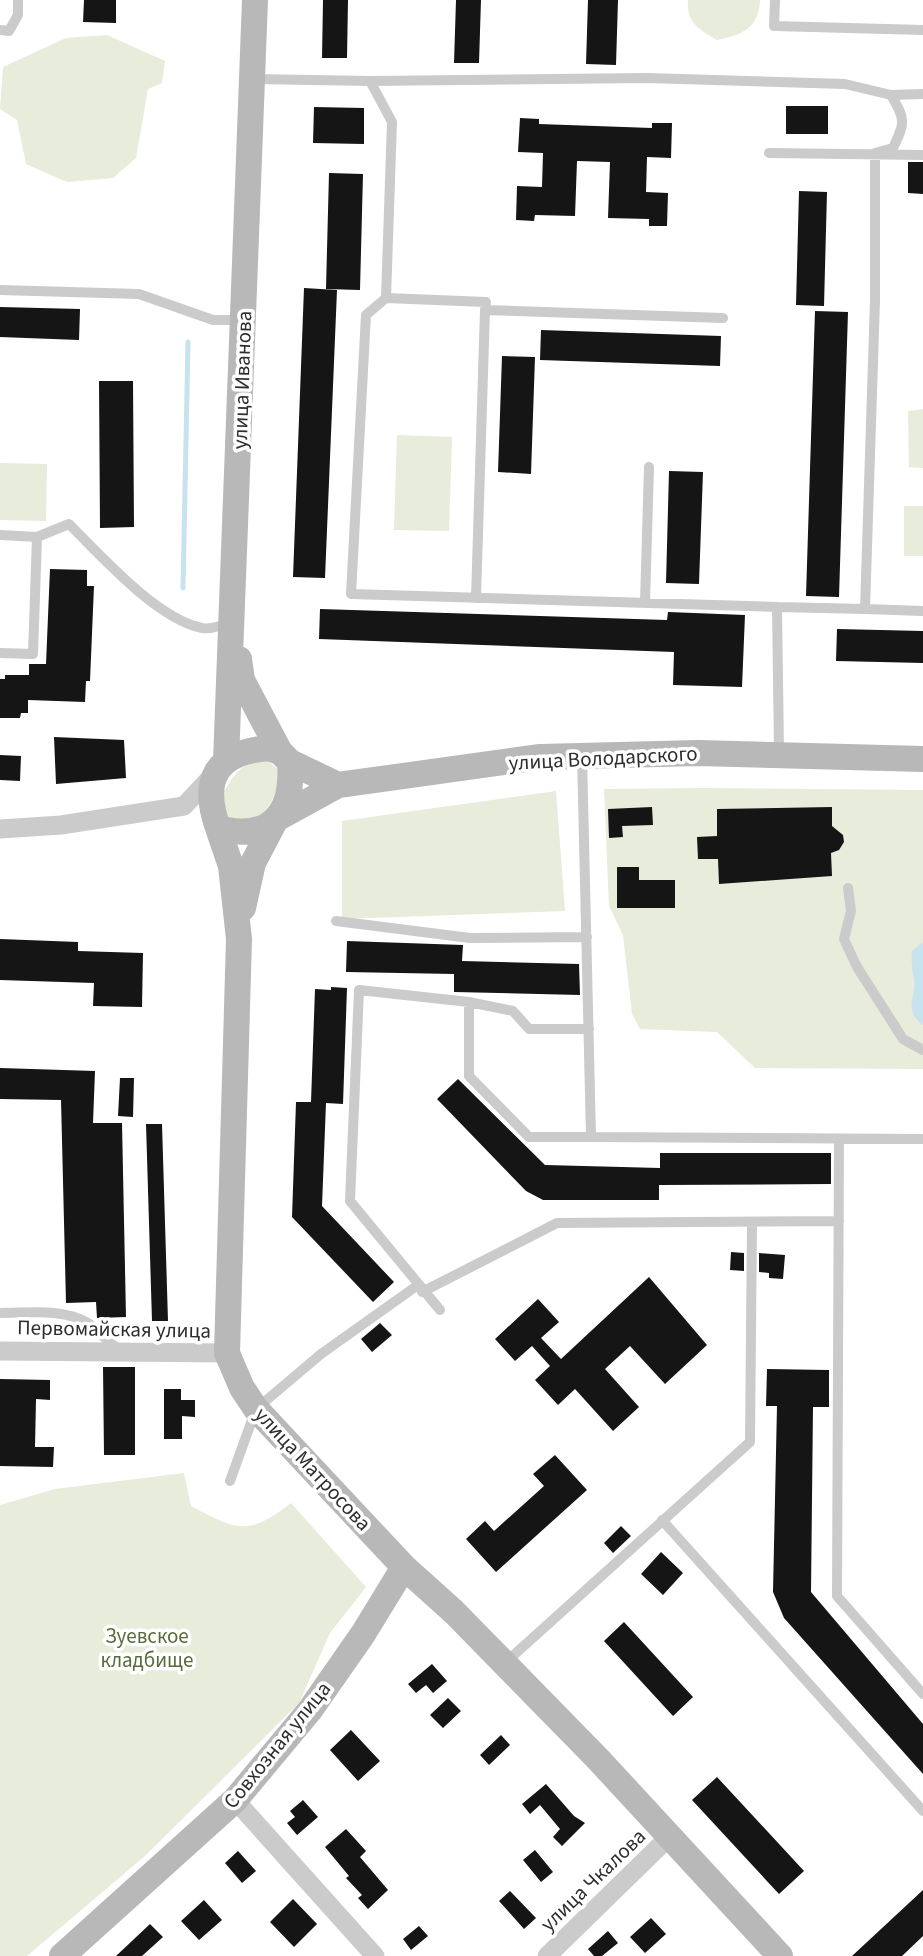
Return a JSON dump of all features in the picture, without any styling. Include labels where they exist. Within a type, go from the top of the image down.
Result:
[{"type":"street","name":"улица Иванова","points":[[221,767],[233,623],[255,0]]},
{"type":"street","points":[[233,623],[242,680],[285,757],[292,782],[253,863],[239,930]]},
{"type":"street","points":[[0,829],[61,825],[184,806],[221,767],[253,749],[268,748],[338,785]]},
{"type":"street","name":"улица Володарского","points":[[338,785],[540,757],[779,754],[923,759]]},
{"type":"street","points":[[218,828],[209,803],[221,767]]},
{"type":"street","points":[[184,806],[218,828],[240,834],[263,830],[276,819],[338,785]]},
{"type":"street","name":"улица Матросова","points":[[218,828],[231,866],[239,930],[227,1353],[242,1388],[256,1409],[404,1567],[505,1664],[670,1836],[780,1956]]},
{"type":"street","name":"Первомайская улица","points":[[0,1351],[227,1353]]},
{"type":"street","name":"Совхозная улица","points":[[62,1956],[235,1800],[310,1710],[363,1634],[404,1567]]},
{"type":"street","points":[[235,1800],[375,1956]]},
{"type":"street","name":"улица Чкалова","points":[[547,1956],[670,1836]]},
{"type":"lane","points":[[0,30],[9,31],[18,15],[18,0]]},
{"type":"lane","points":[[775,0],[774,26],[923,30]]},
{"type":"lane","points":[[252,79],[370,81],[647,78],[768,84],[845,84],[891,96],[923,94]]},
{"type":"lane","points":[[370,81],[392,122],[386,298]]},
{"type":"lane","points":[[875,153],[893,148],[904,125],[902,113],[891,96]]},
{"type":"lane","points":[[769,153],[923,155]]},
{"type":"lane","points":[[865,609],[875,300],[875,153]]},
{"type":"lane","points":[[0,290],[139,294],[213,320],[244,320]]},
{"type":"lane","points":[[476,598],[486,302],[386,298],[366,315],[351,594],[476,598],[777,607],[923,611]]},
{"type":"lane","points":[[485,310],[723,318]]},
{"type":"lane","points":[[645,603],[649,467]]},
{"type":"lane","points":[[0,535],[37,537],[69,524],[128,582],[160,607],[203,629],[233,623]]},
{"type":"lane","points":[[0,653],[33,654],[37,537]]},
{"type":"lane","points":[[777,607],[779,754]]},
{"type":"lane","points":[[582,756],[591,1137]]},
{"type":"lane","points":[[848,888],[851,911],[844,939],[857,967],[903,1039],[923,1050]]},
{"type":"lane","points":[[336,921],[470,938],[587,937]]},
{"type":"lane","points":[[440,1310],[350,1201],[359,990],[469,1002],[513,1011],[528,1030],[589,1029]]},
{"type":"lane","points":[[469,1002],[469,1076],[529,1137],[923,1139]]},
{"type":"lane","points":[[839,1139],[837,1596],[923,1693]]},
{"type":"lane","points":[[230,1481],[256,1409],[321,1354],[420,1288],[557,1223],[839,1221]]},
{"type":"lane","points":[[505,1664],[516,1649],[750,1442],[752,1222]]},
{"type":"lane","points":[[0,1313],[60,1313],[74,1316],[90,1324],[123,1352]]},
{"type":"lane","points":[[662,1520],[923,1811]]},
{"type":"green space","points":[[688,0],[760,0],[759,10],[748,29],[717,40],[692,20]]},
{"type":"green space","points":[[107,35],[165,61],[162,83],[148,89],[136,158],[113,178],[67,182],[26,164],[17,120],[0,109],[3,67],[66,38]]},
{"type":"green space","points":[[923,409],[923,468],[909,467],[908,411]]},
{"type":"green space","points":[[397,435],[452,437],[449,531],[394,530]]},
{"type":"green space","points":[[0,463],[47,464],[46,521],[0,520]]},
{"type":"green space","points":[[904,506],[923,506],[923,556],[904,556]]},
{"type":"green space","points":[[264,758],[280,771],[275,795],[267,809],[248,824],[225,816],[220,798],[233,778],[248,764]]},
{"type":"green space","points":[[604,789],[923,790],[923,1069],[755,1068],[717,1032],[640,1029],[632,1014],[623,935],[609,906]]},
{"type":"green space","points":[[556,791],[565,911],[342,919],[342,821]]},
{"type":"green space","name":"Зуевское кладбище","points":[[184,1473],[191,1506],[231,1525],[252,1525],[264,1521],[291,1503],[366,1587],[330,1633],[299,1703],[145,1856],[27,1956],[0,1956],[0,1505],[55,1489]]},
{"type":"water","points":[[923,942],[923,1025],[912,1008],[912,951]]},
{"type":"building","points":[[84,0],[116,0],[116,23],[83,22]]},
{"type":"building","points":[[323,0],[348,0],[347,58],[322,58]]},
{"type":"building","points":[[456,0],[481,0],[479,63],[454,63]]},
{"type":"building","points":[[588,0],[618,0],[616,65],[586,64]]},
{"type":"building","points":[[786,106],[828,106],[828,134],[786,134]]},
{"type":"building","points":[[314,107],[364,108],[364,144],[313,143]]},
{"type":"building","points":[[520,118],[539,119],[539,124],[652,128],[652,123],[672,123],[671,158],[647,157],[646,192],[668,193],[667,226],[649,226],[649,219],[608,218],[610,162],[577,161],[575,216],[535,215],[534,221],[516,220],[517,186],[542,187],[543,153],[518,152]]},
{"type":"building","points":[[908,162],[923,162],[923,194],[908,193]]},
{"type":"building","points":[[329,173],[363,174],[360,290],[326,289]]},
{"type":"building","points":[[799,191],[827,192],[824,306],[796,305]]},
{"type":"building","points":[[304,288],[337,290],[325,578],[293,577]]},
{"type":"building","points":[[0,307],[80,309],[79,340],[0,337]]},
{"type":"building","points":[[815,311],[848,312],[839,597],[806,596]]},
{"type":"building","points":[[541,330],[721,336],[720,366],[540,360]]},
{"type":"building","points":[[502,356],[535,357],[531,474],[498,472]]},
{"type":"building","points":[[99,381],[133,381],[134,527],[100,528]]},
{"type":"building","points":[[669,471],[703,472],[699,584],[666,583]]},
{"type":"building","points":[[50,569],[87,570],[87,586],[94,586],[90,681],[86,681],[85,702],[28,700],[28,713],[21,713],[20,718],[0,718],[0,679],[5,679],[5,675],[29,675],[29,664],[46,664]]},
{"type":"building","points":[[320,609],[667,620],[668,612],[745,615],[742,687],[673,685],[674,652],[319,639]]},
{"type":"building","points":[[837,629],[923,631],[923,663],[836,661]]},
{"type":"building","points":[[54,737],[124,740],[126,778],[56,784]]},
{"type":"building","points":[[0,755],[21,756],[20,781],[0,780]]},
{"type":"building","points":[[652,807],[653,825],[622,826],[623,837],[609,838],[608,809]]},
{"type":"building","points":[[832,807],[832,826],[843,835],[844,842],[839,850],[831,853],[832,876],[719,884],[718,859],[698,859],[697,837],[717,836],[717,809]]},
{"type":"building","points":[[617,867],[639,867],[639,880],[675,880],[675,908],[617,908]]},
{"type":"building","points":[[0,939],[78,942],[78,951],[143,953],[142,1007],[93,1006],[94,983],[0,980]]},
{"type":"building","points":[[347,941],[463,945],[462,961],[579,964],[580,995],[454,992],[454,974],[346,972]]},
{"type":"building","points":[[331,987],[347,988],[343,1104],[326,1103],[322,1206],[394,1282],[373,1302],[292,1217],[296,1102],[311,1102],[315,989],[331,990]]},
{"type":"building","points":[[0,1068],[95,1071],[93,1123],[122,1123],[126,1317],[97,1318],[96,1302],[66,1303],[61,1100],[0,1099]]},
{"type":"building","points":[[120,1078],[134,1078],[133,1117],[118,1116]]},
{"type":"building","points":[[458,1079],[545,1165],[660,1168],[660,1153],[831,1153],[831,1184],[659,1185],[659,1200],[543,1200],[526,1191],[437,1099]]},
{"type":"building","points":[[146,1124],[162,1124],[168,1321],[152,1321]]},
{"type":"building","points":[[731,1252],[744,1253],[744,1271],[730,1270]]},
{"type":"building","points":[[759,1253],[785,1255],[783,1279],[769,1278],[769,1273],[759,1272]]},
{"type":"building","points":[[649,1277],[707,1345],[665,1384],[630,1346],[605,1369],[639,1407],[613,1431],[575,1389],[558,1405],[535,1380],[550,1366],[532,1346],[515,1361],[495,1339],[538,1299],[559,1322],[541,1338],[561,1359]]},
{"type":"building","points":[[380,1323],[392,1335],[372,1352],[361,1339]]},
{"type":"building","points":[[103,1367],[135,1367],[135,1455],[104,1455]]},
{"type":"building","points":[[767,1369],[829,1370],[829,1407],[813,1407],[811,1592],[923,1724],[923,1774],[784,1618],[773,1592],[777,1406],[766,1406]]},
{"type":"building","points":[[0,1379],[50,1380],[50,1400],[36,1399],[35,1447],[54,1447],[53,1467],[0,1466]]},
{"type":"building","points":[[164,1389],[181,1389],[181,1400],[195,1400],[195,1417],[182,1416],[182,1439],[164,1439]]},
{"type":"building","points":[[555,1455],[587,1490],[496,1572],[466,1539],[485,1521],[494,1531],[544,1486],[533,1474]]},
{"type":"building","points":[[621,1526],[631,1536],[613,1553],[604,1543]]},
{"type":"building","points":[[661,1552],[683,1573],[663,1595],[641,1574]]},
{"type":"building","points":[[624,1622],[693,1697],[673,1716],[604,1641]]},
{"type":"building","points":[[432,1664],[447,1681],[433,1693],[426,1685],[416,1693],[408,1684]]},
{"type":"building","points":[[448,1698],[461,1711],[443,1728],[430,1715]]},
{"type":"building","points":[[351,1730],[380,1761],[358,1781],[330,1750]]},
{"type":"building","points":[[501,1735],[510,1745],[489,1765],[480,1755]]},
{"type":"building","points":[[717,1777],[804,1871],[779,1894],[692,1800]]},
{"type":"building","points":[[546,1784],[574,1816],[585,1823],[562,1846],[553,1837],[560,1829],[540,1805],[530,1814],[522,1804]]},
{"type":"building","points":[[303,1800],[318,1817],[297,1835],[287,1823],[295,1817],[290,1811]]},
{"type":"building","points":[[346,1829],[366,1851],[360,1857],[388,1890],[368,1909],[358,1898],[362,1895],[346,1878],[349,1876],[325,1847]]},
{"type":"building","points":[[535,1850],[553,1872],[541,1882],[523,1860]]},
{"type":"building","points":[[238,1851],[256,1871],[242,1883],[225,1863]]},
{"type":"building","points":[[923,1890],[923,1936],[902,1956],[852,1956]]},
{"type":"building","points":[[510,1891],[536,1918],[524,1929],[499,1901]]},
{"type":"building","points":[[293,1899],[317,1924],[294,1947],[270,1922]]},
{"type":"building","points":[[204,1900],[222,1920],[199,1940],[181,1921]]},
{"type":"building","points":[[651,1918],[666,1934],[645,1953],[630,1937]]},
{"type":"building","points":[[150,1924],[163,1937],[142,1956],[116,1956]]},
{"type":"building","points":[[419,1926],[428,1936],[411,1950],[403,1939]]},
{"type":"building","points":[[608,1931],[618,1943],[602,1956],[594,1956],[588,1949]]},
{"type":"waterway","points":[[183,588],[188,342]]}]
